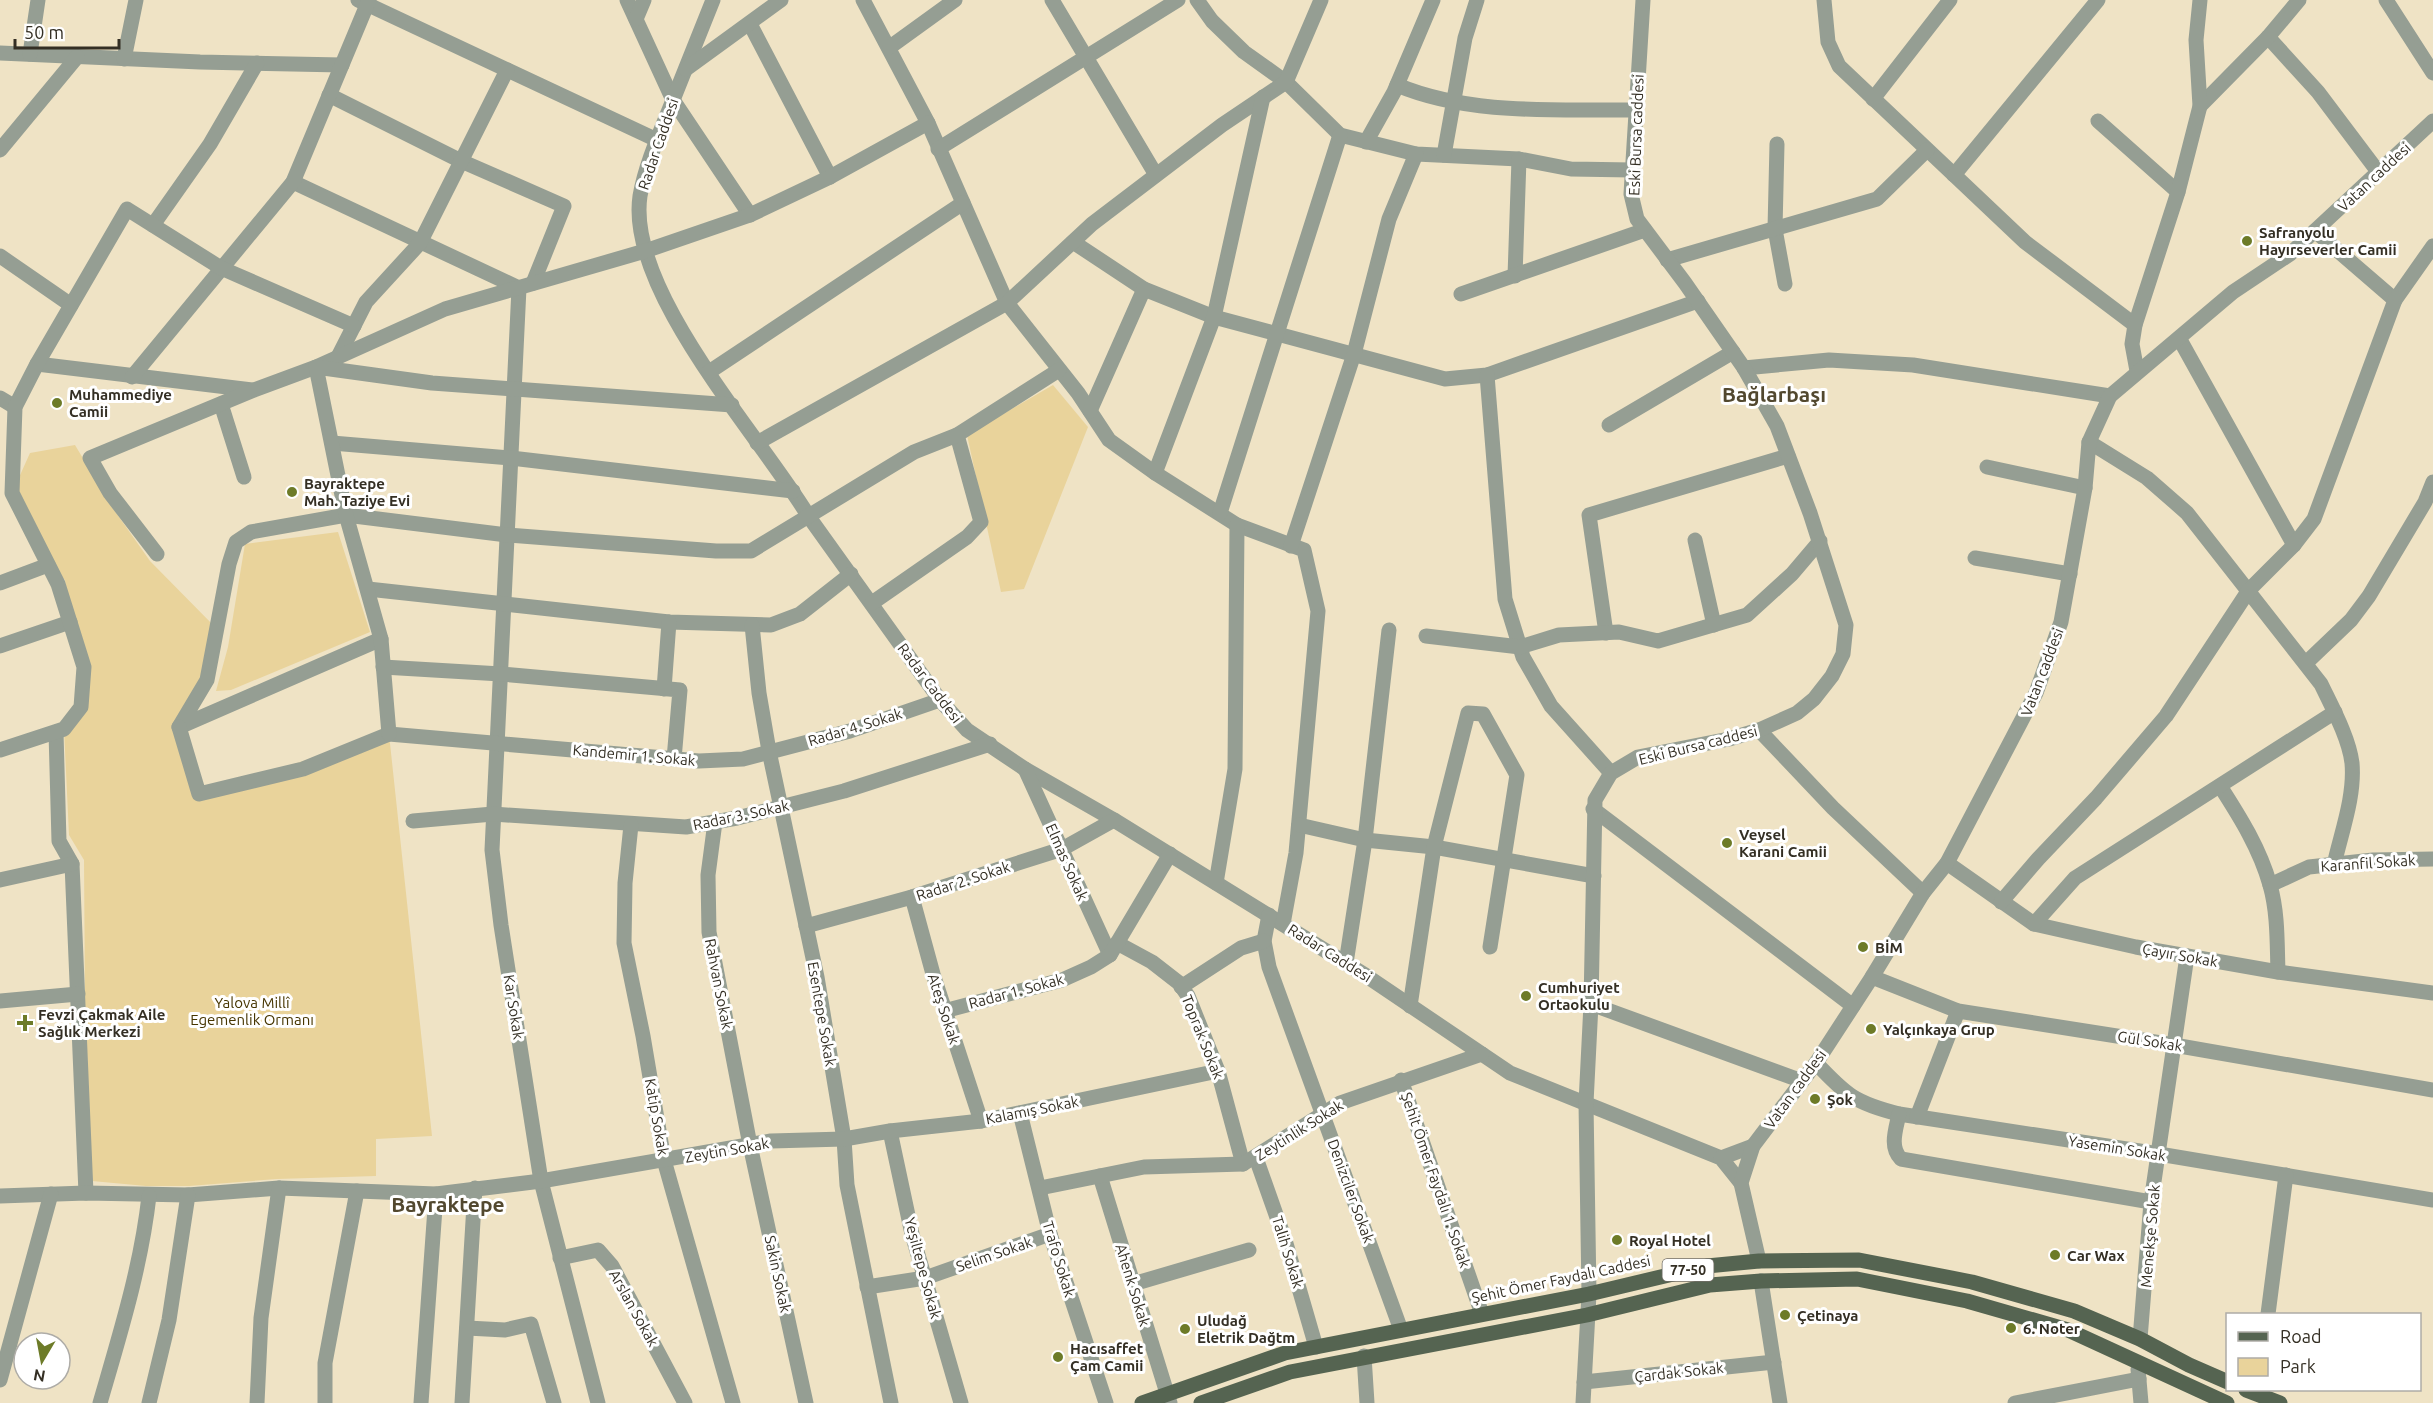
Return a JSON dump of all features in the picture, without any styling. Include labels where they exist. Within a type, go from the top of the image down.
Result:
[{"type":"main road","name":"Şehit Ömer Faydalı Caddesi","points":[[1142,1403],[1168,1399],[1285,1353],[1589,1294],[1707,1266],[1759,1262],[1859,1260],[1972,1282],[2074,1311],[2140,1339],[2226,1381]]},
{"type":"main road","points":[[1759,1262],[1761,1281]]},
{"type":"main road","name":"77-50","points":[[1201,1403],[1290,1372],[1587,1315],[1710,1285],[1761,1281],[1857,1279],[1967,1301],[2068,1330],[2228,1403]]},
{"type":"main road","points":[[2254,1391],[2280,1403]]},
{"type":"street","points":[[30,54],[38,0]]},
{"type":"street","points":[[124,59],[136,0]]},
{"type":"street","points":[[627,0],[673,100],[750,214]]},
{"type":"street","points":[[636,19],[644,0]]},
{"type":"street","name":"Radar Caddesi","points":[[713,0],[657,140],[640,196],[640,224],[645,251],[658,288],[709,372],[940,700],[966,730],[1024,769],[1114,820],[1346,963],[1510,1073],[1721,1158]]},
{"type":"street","points":[[686,69],[781,0]]},
{"type":"street","points":[[863,0],[890,47],[928,123],[1007,303],[1090,411],[1108,440],[1237,525],[1304,550],[1318,611],[1296,854],[1283,924]]},
{"type":"street","points":[[890,47],[955,0]]},
{"type":"street","points":[[1052,0],[1156,176]]},
{"type":"street","points":[[938,149],[1178,0]]},
{"type":"street","points":[[1197,0],[1212,21],[1244,52],[1286,82],[1340,135],[1416,154],[1519,159],[1571,169],[1632,170]]},
{"type":"street","points":[[757,443],[1007,303],[1092,224],[1222,125],[1286,82],[1322,0]]},
{"type":"street","points":[[1366,142],[1397,85],[1433,0]]},
{"type":"street","points":[[1444,155],[1465,38],[1477,0]]},
{"type":"street","name":"Eski Bursa caddesi","points":[[1583,1403],[1589,1294],[1586,1104],[1591,1004],[1593,809],[1595,800],[1611,774],[1638,757],[1689,748],[1759,730],[1797,713],[1814,699],[1832,676],[1843,654],[1846,625],[1820,541],[1777,426],[1744,368],[1637,219],[1631,194],[1643,0]]},
{"type":"street","points":[[1824,0],[1828,42],[1839,66],[2025,242],[2135,325]]},
{"type":"street","points":[[1873,99],[1950,0]]},
{"type":"street","points":[[1953,176],[2098,0]]},
{"type":"street","points":[[2137,371],[2132,344],[2135,325],[2178,192],[2200,106],[2196,40],[2200,0]]},
{"type":"street","points":[[2200,106],[2268,37],[2299,0]]},
{"type":"street","points":[[2386,0],[2433,73]]},
{"type":"street","points":[[132,377],[294,182],[342,65],[364,1],[657,140]]},
{"type":"street","points":[[750,24],[830,177]]},
{"type":"street","points":[[2268,37],[2318,92],[2379,173]]},
{"type":"street","points":[[0,53],[342,65]]},
{"type":"street","points":[[0,150],[77,57]]},
{"type":"street","points":[[153,225],[210,144],[257,63]]},
{"type":"street","points":[[338,357],[366,302],[420,243],[507,70]]},
{"type":"street","points":[[1397,85],[1424,97],[1454,102],[1523,109],[1636,110]]},
{"type":"street","points":[[329,95],[461,161]]},
{"type":"street","points":[[1155,473],[1214,317],[1263,97]]},
{"type":"street","points":[[2098,121],[2178,192]]},
{"type":"street","name":"Vatan caddesi","points":[[1741,1183],[1753,1146],[1816,1063],[1923,893],[1947,863],[2036,693],[2061,622],[2085,488],[2090,442],[2110,396],[2233,292],[2290,254],[2433,121]]},
{"type":"street","points":[[157,555],[110,493],[90,458],[254,390],[316,367],[445,309],[645,251],[750,214],[830,177],[928,123]]},
{"type":"street","points":[[1220,513],[1340,135]]},
{"type":"street","points":[[1777,144],[1775,229],[1785,284]]},
{"type":"street","points":[[1667,260],[1877,200],[1927,150]]},
{"type":"street","points":[[1291,546],[1354,354],[1389,219],[1416,154]]},
{"type":"street","points":[[1515,276],[1519,159]]},
{"type":"street","name":"Kar Sokak","points":[[461,161],[564,206],[526,285],[514,390],[492,850],[501,925],[541,1181],[598,1403]]},
{"type":"street","points":[[294,182],[420,243],[526,285]]},
{"type":"street","points":[[709,372],[963,203]]},
{"type":"street","points":[[0,750],[64,729],[81,707],[84,667],[58,584],[6,495],[15,408],[37,364],[127,208],[221,268],[354,326]]},
{"type":"street","points":[[1461,294],[1645,230]]},
{"type":"street","points":[[2315,231],[2395,300]]},
{"type":"street","points":[[1073,242],[1144,289],[1214,317],[1445,379],[1487,375],[1698,301]]},
{"type":"street","points":[[2001,902],[2038,858],[2096,798],[2166,716],[2249,590],[2294,545],[2314,519],[2395,300],[2433,246]]},
{"type":"street","points":[[0,256],[71,305]]},
{"type":"street","points":[[1090,411],[1144,289]]},
{"type":"street","points":[[2179,338],[2294,545]]},
{"type":"street","points":[[1608,425],[1733,352]]},
{"type":"street","points":[[1744,368],[1829,360],[1914,365],[2110,396]]},
{"type":"street","points":[[37,364],[254,390]]},
{"type":"street","points":[[316,367],[346,515],[381,639],[389,734],[303,769],[199,794],[178,727],[207,680],[229,564],[236,542],[251,532],[346,515],[507,535],[716,551],[751,551],[914,452],[957,435],[1059,370]]},
{"type":"street","points":[[316,367],[432,383],[732,405]]},
{"type":"street","points":[[1487,375],[1505,599],[1523,657],[1551,706],[1611,774]]},
{"type":"street","points":[[0,398],[15,408]]},
{"type":"street","points":[[221,404],[244,477]]},
{"type":"street","points":[[872,603],[967,537],[981,522],[957,435]]},
{"type":"street","points":[[2090,442],[2147,478],[2187,513],[2321,684],[2335,712],[2352,762],[2351,791],[2334,865]]},
{"type":"street","points":[[332,443],[511,458],[793,491]]},
{"type":"street","points":[[1605,633],[1589,515],[1788,456]]},
{"type":"street","points":[[1987,466],[2085,488]]},
{"type":"street","points":[[2306,663],[2351,620],[2369,596],[2429,504],[2433,482]]},
{"type":"street","points":[[1216,883],[1235,769],[1237,525]]},
{"type":"street","points":[[1695,540],[1714,625]]},
{"type":"street","points":[[1426,636],[1520,646],[1559,635],[1618,632],[1658,641],[1747,615],[1792,574],[1820,541]]},
{"type":"street","points":[[1975,558],[2070,574]]},
{"type":"street","points":[[0,583],[48,565]]},
{"type":"street","points":[[368,589],[669,622],[771,625],[800,614],[851,574]]},
{"type":"street","points":[[0,646],[70,622]]},
{"type":"street","points":[[664,689],[669,622]]},
{"type":"street","name":"Esentepe Sokak","points":[[752,625],[759,693],[769,751],[817,977],[844,1139],[846,1185],[891,1403]]},
{"type":"street","points":[[1346,963],[1365,840],[1389,630]]},
{"type":"street","points":[[178,727],[381,639]]},
{"type":"street","points":[[383,667],[501,674],[680,690],[674,759]]},
{"type":"street","name":"Radar 4. Sokak","points":[[769,751],[850,731],[940,700]]},
{"type":"street","points":[[2034,924],[2075,878],[2335,712]]},
{"type":"street","points":[[1410,1006],[1434,848],[1468,713],[1483,714],[1517,775],[1490,947]]},
{"type":"street","points":[[1759,730],[1833,808],[1923,893]]},
{"type":"street","points":[[56,732],[59,841],[72,864],[86,1193]]},
{"type":"street","name":"Kandemir 1. Sokak","points":[[389,734],[699,761],[743,759],[769,751]]},
{"type":"street","name":"Radar 3. Sokak","points":[[413,821],[493,814],[686,827],[782,807],[844,791],[990,744]]},
{"type":"street","name":"Elmas Sokak","points":[[1024,769],[1113,949]]},
{"type":"street","points":[[2220,786],[2245,824],[2270,885],[2277,928],[2278,972]]},
{"type":"street","points":[[1593,809],[1853,1006]]},
{"type":"street","name":"Radar 2. Sokak","points":[[806,926],[912,897],[1062,849],[1114,820]]},
{"type":"street","name":"Rahvan Sokak","points":[[715,822],[708,875],[709,932],[750,1145]]},
{"type":"street","name":"Katip Sokak","points":[[631,825],[625,883],[624,943],[643,1036],[664,1160],[733,1403]]},
{"type":"street","points":[[1299,825],[1365,840],[1434,848],[1594,876]]},
{"type":"street","name":"Radar 1. Sokak","points":[[944,1011],[1062,980],[1091,967],[1113,949],[1170,854]]},
{"type":"street","name":"Karanfil Sokak","points":[[2270,885],[2309,867],[2373,860],[2433,859]]},
{"type":"street","name":"Çayır Sokak","points":[[1947,863],[2034,924],[2187,956],[2278,972],[2433,993]]},
{"type":"street","points":[[0,880],[72,864]]},
{"type":"street","name":"Ateş Sokak","points":[[912,897],[944,1011],[981,1121]]},
{"type":"street","name":"Denizciler Sokak","points":[[1269,915],[1264,941],[1269,967],[1401,1330]]},
{"type":"street","points":[[1181,987],[1241,948],[1264,941]]},
{"type":"street","name":"Toprak Sokak","points":[[1113,949],[1152,962],[1188,996],[1250,1161]]},
{"type":"street","name":"Menekşe Sokak","points":[[2140,1339],[2151,1202],[2187,956]]},
{"type":"street","name":"Gül Sokak","points":[[1872,977],[1958,1011],[2174,1045],[2433,1090]]},
{"type":"street","points":[[0,1001],[78,994]]},
{"type":"street","points":[[1591,1004],[1802,1081]]},
{"type":"street","points":[[1917,1117],[1958,1011]]},
{"type":"street","name":"Zeytinlik Sokak","points":[[1040,1188],[1144,1167],[1250,1161],[1340,1103],[1401,1080],[1482,1054]]},
{"type":"street","name":"Yasemin Sokak","points":[[1816,1063],[1844,1092],[1862,1103],[1899,1114],[2159,1154],[2433,1200]]},
{"type":"street","name":"Kalamış Sokak","points":[[844,1139],[890,1131],[981,1121],[1218,1071]]},
{"type":"street","name":"Şehit Ömer Faydalı 1. Sokak","points":[[1401,1080],[1482,1314]]},
{"type":"street","name":"Trafo Sokak","points":[[1020,1113],[1050,1234],[1106,1403]]},
{"type":"street","points":[[1899,1114],[1894,1143],[1895,1153],[1901,1159],[2151,1202]]},
{"type":"street","name":"Yeşiltepe Sokak","points":[[890,1131],[912,1234],[961,1403]]},
{"type":"street","name":"Zeytin Sokak","points":[[0,1196],[86,1193],[188,1195],[279,1188],[436,1194],[541,1181],[771,1141],[844,1139]]},
{"type":"street","name":"Sakin Sokak","points":[[750,1145],[806,1403]]},
{"type":"street","points":[[1753,1146],[1721,1158],[1741,1183],[1759,1262]]},
{"type":"street","name":"Talih Sokak","points":[[1250,1161],[1285,1240],[1316,1347]]},
{"type":"street","points":[[2268,1313],[2286,1175]]},
{"type":"street","name":"Ahenk Sokak","points":[[1100,1176],[1168,1399]]},
{"type":"street","points":[[257,1403],[261,1318],[279,1188]]},
{"type":"street","points":[[462,1403],[475,1188]]},
{"type":"street","points":[[325,1403],[325,1364],[357,1191]]},
{"type":"street","points":[[0,1380],[51,1194]]},
{"type":"street","points":[[421,1403],[436,1194]]},
{"type":"street","points":[[148,1403],[169,1320],[188,1195]]},
{"type":"street","points":[[100,1403],[139,1259],[149,1196]]},
{"type":"street","name":"Selim Sokak","points":[[867,1287],[925,1278],[1050,1234]]},
{"type":"street","name":"Arslan Sokak","points":[[560,1258],[598,1250],[605,1258],[623,1285],[685,1403]]},
{"type":"street","points":[[1133,1284],[1249,1250]]},
{"type":"street","points":[[1761,1281],[1780,1403]]},
{"type":"street","points":[[466,1328],[505,1330],[531,1324],[554,1403]]},
{"type":"street","points":[[1364,1356],[1367,1403]]},
{"type":"street","points":[[2138,1360],[2141,1403]]},
{"type":"street","name":"Çardak Sokak","points":[[1584,1382],[1774,1362]]},
{"type":"street","points":[[2015,1403],[2043,1400],[2139,1379]]},
{"type":"green space","points":[[1053,385],[1088,427],[1024,589],[1001,592],[967,435]]},
{"type":"green space","name":"Yalova Millî Egemenlik Ormanı","points":[[75,445],[112,507],[150,561],[217,629],[207,680],[179,727],[199,794],[389,734],[432,1136],[376,1139],[376,1176],[277,1179],[189,1186],[146,1186],[92,1181],[85,1000],[84,860],[69,835],[64,729],[81,707],[84,667],[70,622],[65,580],[48,565],[12,493],[30,453]]},
{"type":"green space","points":[[338,532],[370,632],[231,690],[216,691],[228,647],[245,544]]},
{"type":"place","name":"Safranyolu Hayırseverler Camii","points":[[2247,241]]},
{"type":"place","name":"Muhammediye Camii","points":[[57,403]]},
{"type":"place","name":"Bayraktepe Mah. Taziye Evi","points":[[292,492]]},
{"type":"place","name":"Veysel Karani Camii","points":[[1727,843]]},
{"type":"place","name":"BİM","points":[[1863,947]]},
{"type":"place","name":"Cumhuriyet Ortaokulu","points":[[1526,996]]},
{"type":"place","name":"Fevzi Çakmak Aile Sağlık Merkezi","points":[[25,1023]]},
{"type":"place","name":"Yalçınkaya Grup","points":[[1871,1029]]},
{"type":"place","name":"Şok","points":[[1815,1099]]},
{"type":"place","name":"Royal Hotel","points":[[1617,1240]]},
{"type":"place","name":"Car Wax","points":[[2055,1255]]},
{"type":"place","name":"Çetinaya","points":[[1785,1315]]},
{"type":"place","name":"6. Noter","points":[[2011,1328]]},
{"type":"place","name":"Uludağ Eletrik Dağtm","points":[[1185,1329]]},
{"type":"place","name":"Hacısaffet Çam Camii","points":[[1058,1357]]},
{"type":"district","name":"Bağlarbaşı","points":[[1774,394]]},
{"type":"district","name":"Bayraktepe","points":[[448,1204]]}]
